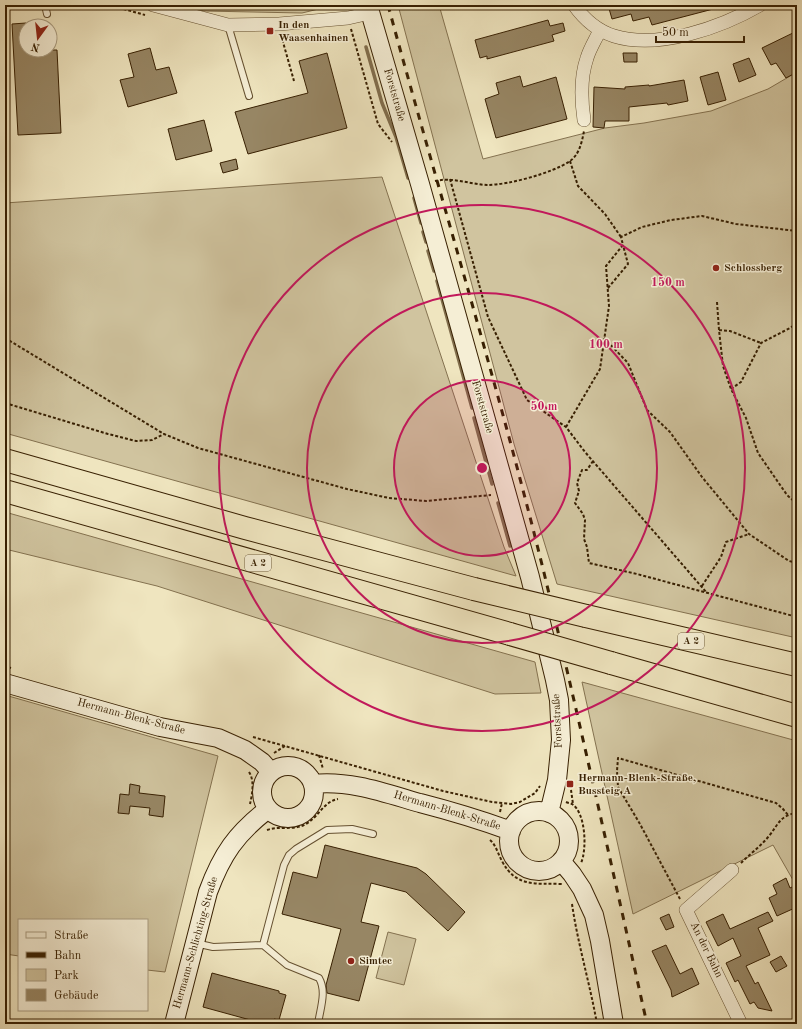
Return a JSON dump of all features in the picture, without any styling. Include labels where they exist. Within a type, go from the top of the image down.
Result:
[{"type":"highway","name":"A 2","points":[[5,460],[245,528],[474,589],[797,665]]},
{"type":"highway","name":"A 2","points":[[5,491],[797,716]]},
{"type":"main road","name":"Forststraße","points":[[369,9],[420,184],[530,577],[555,680],[559,700],[561,740],[560,760],[551,806]]},
{"type":"main road","name":"Hermann-Blenk-Straße","points":[[5,683],[160,727],[218,738],[245,750],[262,762],[271,772]]},
{"type":"main road","points":[[283,767],[295,767],[306,774],[313,784],[314,797],[312,803],[303,813],[291,818],[285,818],[273,813],[268,809],[263,798],[262,787],[264,781],[271,772],[283,767]]},
{"type":"main road","name":"Hermann-Blenk-Straße","points":[[313,784],[328,782],[371,789],[475,818],[511,830]]},
{"type":"main road","points":[[566,875],[568,834],[551,806],[529,813],[518,820],[511,830],[509,845],[515,859],[526,868],[534,870],[548,869],[566,875],[582,889],[594,915],[600,941],[614,1024]]},
{"type":"main road","name":"Hermann-Schlichting-Straße","points":[[174,1024],[208,892],[223,857],[245,828],[268,809]]},
{"type":"street","points":[[153,5],[228,25],[279,24],[348,18],[369,9]]},
{"type":"street","points":[[574,5],[592,24],[600,30],[614,36],[628,39],[647,40],[684,35],[744,14],[760,5]]},
{"type":"street","points":[[584,120],[581,96],[583,74],[587,58],[600,30]]},
{"type":"street","name":"An der Bahn","points":[[732,870],[686,910],[741,1024]]},
{"type":"lane","points":[[45,5],[47,14]]},
{"type":"lane","points":[[228,25],[249,96]]},
{"type":"lane","points":[[263,945],[284,865],[289,855],[296,849],[328,830],[352,829],[373,834]]},
{"type":"lane","points":[[195,943],[213,947],[263,945],[287,965],[320,978],[323,985],[323,996],[318,1024]]},
{"type":"path","points":[[348,18],[378,124],[395,148]]},
{"type":"path","points":[[281,34],[294,81]]},
{"type":"path","points":[[420,184],[442,179],[487,185],[514,181],[553,169],[570,161],[579,151],[584,132],[584,120]]},
{"type":"path","points":[[570,161],[578,186],[605,214],[621,237],[628,264],[608,289]]},
{"type":"path","points":[[450,180],[488,318],[527,400],[566,426],[593,461],[707,593]]},
{"type":"path","points":[[621,237],[642,227],[671,220],[702,216],[736,224],[797,231]]},
{"type":"path","points":[[566,426],[600,369],[609,306],[606,266],[623,245]]},
{"type":"path","points":[[717,302],[723,366],[732,390],[746,418],[758,453],[787,494],[797,504]]},
{"type":"path","points":[[732,390],[741,382],[761,342],[797,323]]},
{"type":"path","points":[[719,330],[730,330],[761,342]]},
{"type":"path","points":[[5,338],[164,434],[198,448],[348,490],[389,498],[426,502],[491,495]]},
{"type":"path","points":[[604,338],[628,363],[646,410],[670,432],[702,477],[749,534],[789,561],[797,564]]},
{"type":"path","points":[[5,403],[136,441],[152,440],[164,434]]},
{"type":"path","points":[[593,461],[587,470],[582,470],[579,475],[577,483],[579,491],[575,504],[583,514],[585,520],[584,539],[587,547],[589,563],[797,617]]},
{"type":"path","points":[[702,586],[721,556],[726,542],[749,534]]},
{"type":"path","points":[[285,746],[443,791],[492,802],[511,804],[520,802],[535,793],[551,806],[572,804]]},
{"type":"path","points":[[686,910],[640,824],[618,787],[618,758],[776,803],[788,815]]},
{"type":"path","points":[[248,808],[253,786],[251,774]]},
{"type":"path","points":[[491,841],[510,874],[528,883],[562,884],[566,875],[581,865],[585,851],[584,830],[578,811],[572,804],[571,790]]},
{"type":"path","points":[[263,834],[267,830],[275,828],[298,828],[309,823],[332,800]]},
{"type":"path","points":[[732,870],[769,836],[777,823],[788,815],[797,813]]},
{"type":"path","points":[[570,899],[578,939],[590,983],[597,1024]]},
{"type":"green space","points":[[181,5],[335,5],[302,13],[204,11]]},
{"type":"green space","points":[[398,5],[439,5],[483,159],[605,128],[644,123],[711,111],[768,89],[797,72],[797,638],[557,584],[514,444]]},
{"type":"green space","points":[[382,177],[504,547],[516,576],[5,433],[5,203]]},
{"type":"green space","points":[[5,512],[535,662],[541,693],[495,694],[157,586],[5,549]]},
{"type":"green space","points":[[582,682],[797,741],[797,887],[773,845],[633,914]]},
{"type":"green space","points":[[5,695],[218,756],[165,972],[148,970],[148,919],[18,919],[18,956],[5,954]]},
{"type":"green space","points":[[388,932],[416,939],[404,985],[376,978]]},
{"type":"building","points":[[608,5],[716,5],[717,8],[652,25],[649,17],[633,21],[631,14],[612,19]]},
{"type":"building","points":[[548,20],[550,26],[563,23],[565,31],[552,35],[554,41],[487,59],[487,56],[480,58],[475,40]]},
{"type":"building","points":[[12,24],[18,24],[18,58],[57,58],[61,133],[18,135]]},
{"type":"building","points":[[797,31],[797,72],[786,78],[776,63],[771,65],[762,48]]},
{"type":"building","points":[[150,48],[156,70],[169,67],[177,93],[128,107],[120,80],[134,77],[128,54]]},
{"type":"building","points":[[327,53],[347,128],[248,154],[235,112],[308,93],[299,61]]},
{"type":"building","points":[[623,53],[637,53],[637,62],[624,62]]},
{"type":"building","points":[[749,58],[756,75],[739,82],[733,64]]},
{"type":"building","points":[[718,72],[726,100],[708,105],[700,77]]},
{"type":"building","points":[[520,76],[523,87],[556,77],[567,119],[496,138],[485,99],[499,94],[496,83]]},
{"type":"building","points":[[684,80],[688,101],[668,105],[667,103],[629,107],[629,121],[605,121],[604,128],[593,127],[594,87],[625,89],[625,87],[649,86]]},
{"type":"building","points":[[204,120],[212,151],[176,160],[168,129]]},
{"type":"building","points":[[236,159],[238,169],[223,173],[220,163]]},
{"type":"building","points":[[130,784],[140,786],[139,793],[165,796],[163,817],[149,815],[150,808],[130,806],[129,814],[118,813],[120,794],[129,795]]},
{"type":"building","name":"Simtec","points":[[325,845],[417,868],[426,874],[465,912],[448,931],[406,892],[371,883],[361,922],[379,926],[359,1001],[327,993],[326,985],[341,929],[282,914],[293,872],[317,878]]},
{"type":"building","points":[[786,878],[790,888],[794,886],[797,892],[797,907],[777,916],[769,898],[777,894],[773,885]]},
{"type":"building","points":[[768,912],[773,921],[758,928],[770,955],[746,966],[755,984],[758,982],[772,1011],[758,1008],[754,1002],[750,1004],[738,980],[735,982],[726,963],[741,956],[733,938],[718,946],[706,922],[723,914],[730,929]]},
{"type":"building","points":[[669,914],[674,927],[666,930],[660,918]]},
{"type":"building","points":[[666,945],[680,974],[692,968],[699,984],[672,997],[671,990],[652,951]]},
{"type":"building","points":[[781,956],[787,966],[776,972],[770,962]]},
{"type":"building","points":[[212,973],[279,991],[279,993],[286,995],[279,1020],[274,1019],[273,1024],[265,1024],[203,1007]]},
{"type":"waterway","points":[[366,47],[382,103],[396,137],[408,178]]},
{"type":"waterway","points":[[414,198],[421,223]]},
{"type":"waterway","points":[[423,232],[426,242]]},
{"type":"waterway","points":[[428,251],[434,271]]},
{"type":"waterway","points":[[437,281],[472,408]]},
{"type":"waterway","points":[[474,418],[492,484]]},
{"type":"waterway","points":[[498,503],[510,546]]},
{"type":"railway","points":[[388,5],[528,509],[572,691],[647,1024]]},
{"type":"place","name":"In den Waasenhainen","points":[[270,31]]},
{"type":"place","name":"Schlossberg","points":[[716,268]]},
{"type":"place","name":"Hermann-Blenk-Straße, Bussteig A","points":[[570,784]]},
{"type":"place","name":"Simtec","points":[[351,961]]}]
